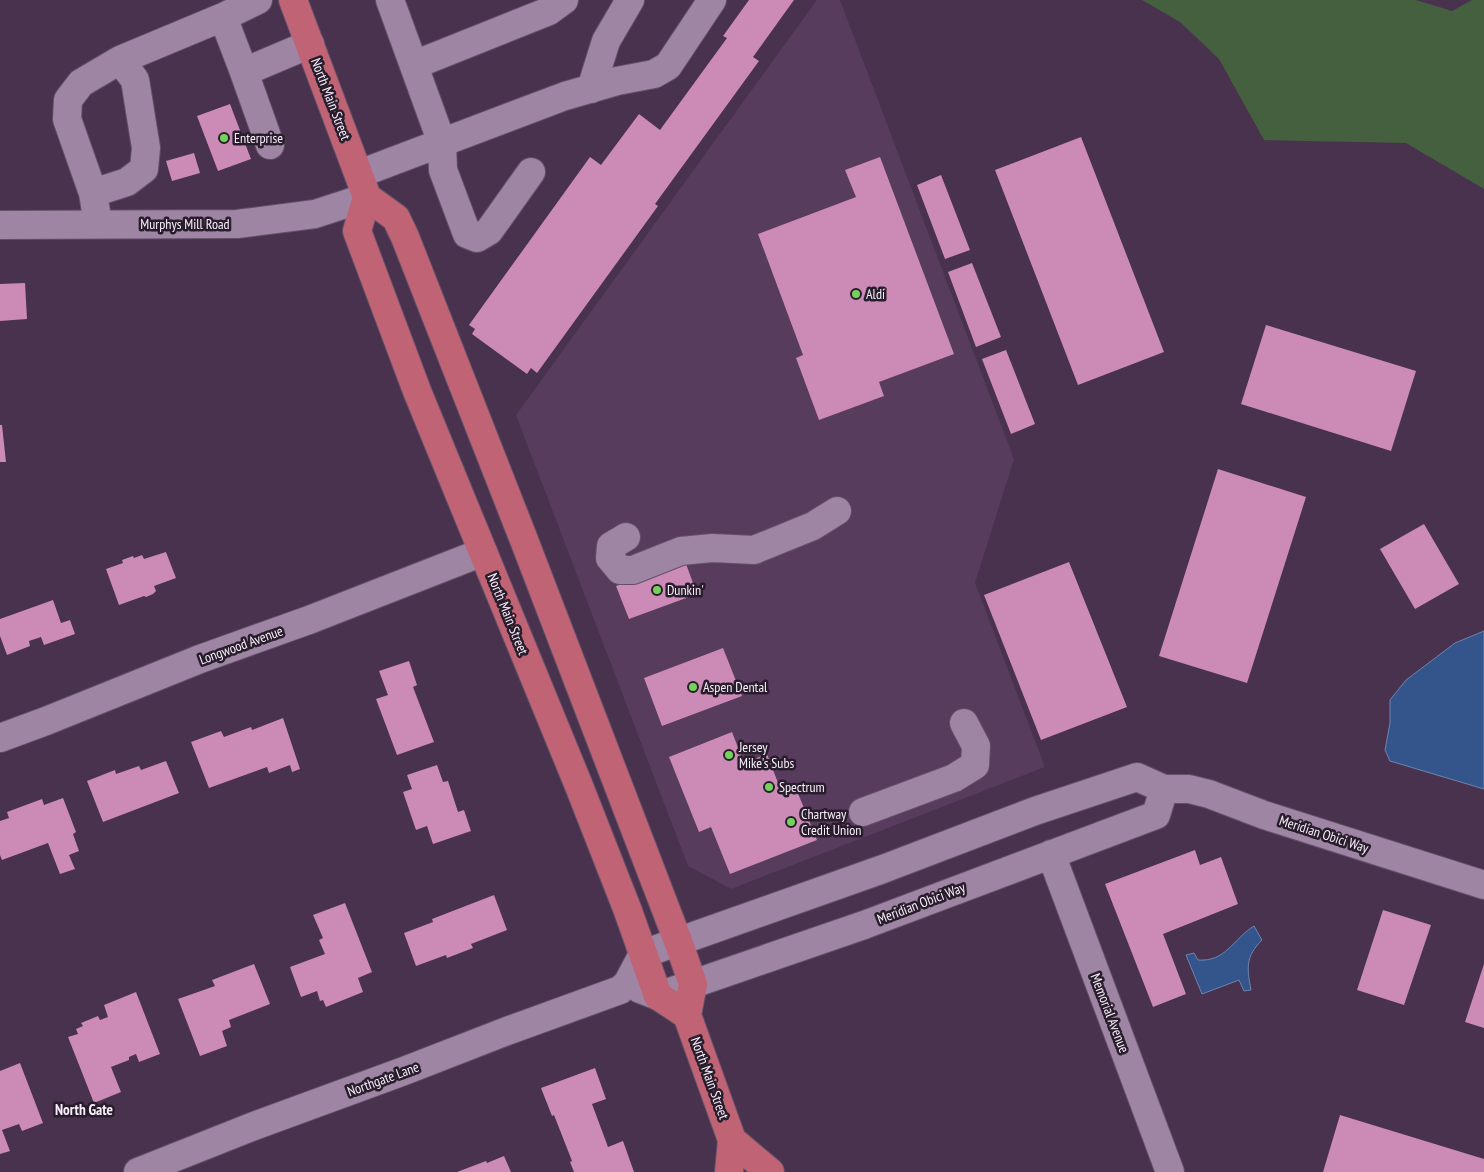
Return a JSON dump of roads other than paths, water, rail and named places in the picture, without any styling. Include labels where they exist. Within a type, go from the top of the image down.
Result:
[{"type":"main road","name":"North Main Street","points":[[293,0],[363,186],[357,231],[418,391],[579,786],[628,911],[658,996]]},
{"type":"main road","points":[[363,186],[396,218],[405,237],[678,941],[693,984],[687,1015],[658,996]]},
{"type":"main road","name":"North Main Street","points":[[687,1015],[732,1140],[729,1172]]},
{"type":"main road","points":[[732,1140],[770,1172]]},
{"type":"street","points":[[98,224],[93,193],[67,119],[68,100],[81,83],[120,60],[223,17],[258,0]]},
{"type":"street","points":[[390,0],[442,142],[443,170],[468,234],[477,238],[489,231],[531,172]]},
{"type":"street","points":[[414,66],[550,12],[564,0]]},
{"type":"street","points":[[591,89],[606,41],[630,0]]},
{"type":"street","name":"Murphys Mill Road","points":[[0,225],[236,224],[315,214],[442,142],[565,96],[617,81],[654,74],[668,66],[712,0]]},
{"type":"street","points":[[223,17],[270,145]]},
{"type":"street","points":[[244,72],[310,44]]},
{"type":"street","points":[[93,193],[127,182],[144,169],[146,148],[135,80],[120,60]]},
{"type":"street","points":[[626,536],[611,546],[610,558],[620,570],[632,570],[681,551],[712,548],[754,550],[813,526],[837,511]]},
{"type":"street","name":"Longwood Avenue","points":[[0,738],[483,552]]},
{"type":"street","points":[[863,812],[954,778],[975,765],[976,746],[964,723]]},
{"type":"street","name":"Meridian Obici Way","points":[[643,954],[883,869],[1035,811],[1137,777],[1164,789],[1189,789],[1209,794],[1264,815],[1484,885]]},
{"type":"street","name":"Meridian Obici Way","points":[[658,996],[864,924],[1156,815],[1164,789]]},
{"type":"street","name":"Memorial Avenue","points":[[1051,854],[1170,1172]]},
{"type":"street","points":[[643,954],[627,984],[658,996]]},
{"type":"street","name":"Northgate Lane","points":[[138,1172],[254,1126],[620,990],[627,984]]},
{"type":"water","points":[[1484,631],[1484,789],[1390,761],[1385,750],[1390,723],[1390,700],[1406,680],[1455,643]]},
{"type":"water","points":[[1254,926],[1262,940],[1250,957],[1248,969],[1251,990],[1244,991],[1239,980],[1202,994],[1186,955],[1194,953],[1198,960],[1208,960],[1216,957],[1229,949]]},
{"type":"place","name":"Enterprise","points":[[224,138]]},
{"type":"place","name":"Aldi","points":[[856,294]]},
{"type":"place","name":"Dunkin'","points":[[657,590]]},
{"type":"place","name":"Aspen Dental","points":[[693,687]]},
{"type":"place","name":"Jersey Mike's Subs","points":[[729,755]]},
{"type":"place","name":"Spectrum","points":[[769,787]]},
{"type":"place","name":"Chartway Credit Union","points":[[791,822]]},
{"type":"district","name":"North Gate","points":[[84,1109]]}]
